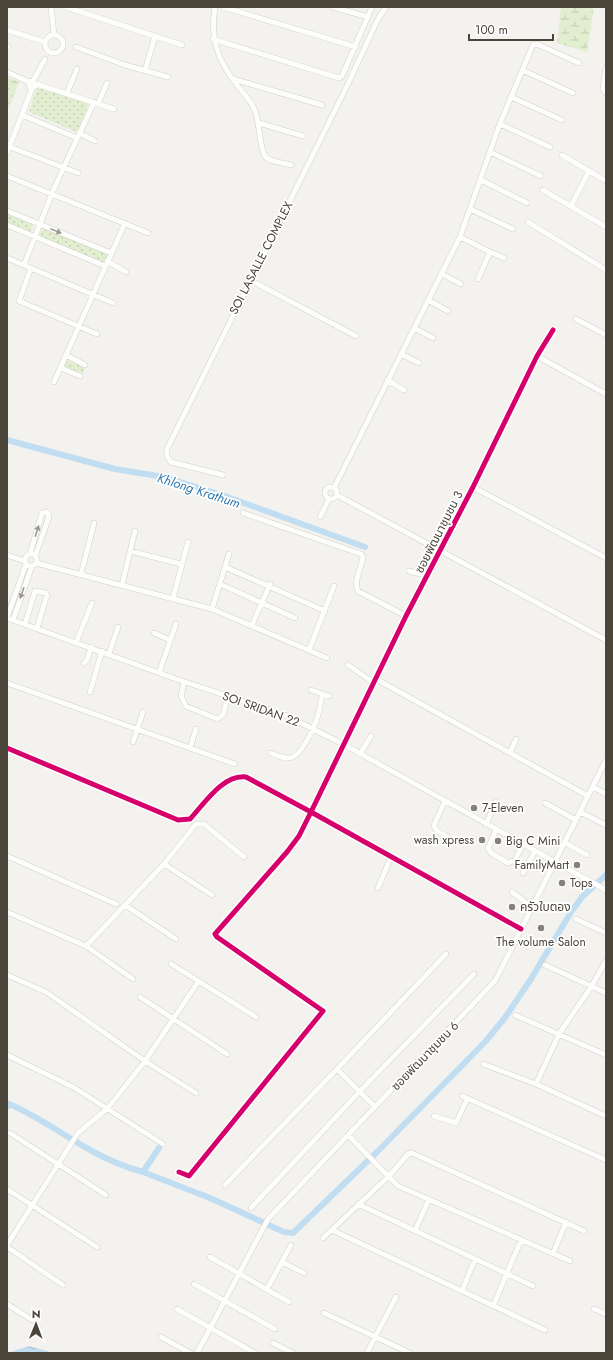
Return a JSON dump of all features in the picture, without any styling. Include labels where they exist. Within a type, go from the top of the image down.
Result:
[{"type":"street","points":[[50,7],[54,35]]},
{"type":"street","points":[[66,7],[182,45]]},
{"type":"street","points":[[215,7],[212,28],[213,39],[221,58],[233,79],[252,103],[259,123],[263,150],[266,157],[291,165]]},
{"type":"street","points":[[223,7],[356,47]]},
{"type":"street","points":[[333,7],[368,17]]},
{"type":"street","points":[[213,39],[339,78],[342,76],[356,47],[372,7]]},
{"type":"street","name":"SOI LASALLE COMPLEX","points":[[224,474],[171,462],[167,456],[167,449],[346,88],[378,19],[386,7]]},
{"type":"street","points":[[7,30],[45,42]]},
{"type":"street","points":[[54,35],[59,36],[62,40],[63,46],[55,53],[49,51],[45,42],[48,37],[54,35]]},
{"type":"street","points":[[145,71],[155,36]]},
{"type":"street","points":[[579,63],[534,44],[500,124],[460,237],[334,488],[337,495],[606,640]]},
{"type":"street","points":[[76,47],[145,71],[168,77]]},
{"type":"street","points":[[7,153],[32,88],[35,88],[33,82],[45,59]]},
{"type":"street","points":[[606,68],[603,89],[606,93]]},
{"type":"street","points":[[67,93],[77,69]]},
{"type":"street","points":[[522,70],[573,93]]},
{"type":"street","points":[[7,72],[114,109]]},
{"type":"street","points":[[233,79],[322,104]]},
{"type":"street","points":[[24,265],[41,225],[52,193],[78,135],[107,83]]},
{"type":"street","points":[[511,97],[562,120]]},
{"type":"street","points":[[22,115],[95,142]]},
{"type":"street","points":[[259,123],[303,136]]},
{"type":"street","points":[[500,124],[550,148]]},
{"type":"street","points":[[10,147],[78,173]]},
{"type":"street","points":[[490,152],[541,176]]},
{"type":"street","points":[[562,155],[606,181]]},
{"type":"street","points":[[572,206],[589,171]]},
{"type":"street","points":[[7,176],[148,233]]},
{"type":"street","points":[[480,180],[527,202]]},
{"type":"street","points":[[543,190],[606,227]]},
{"type":"street","points":[[470,209],[513,229]]},
{"type":"street","points":[[7,211],[111,253]]},
{"type":"street","points":[[528,222],[606,270]]},
{"type":"street","points":[[54,382],[125,223]]},
{"type":"street","points":[[7,224],[36,237],[126,272]]},
{"type":"street","points":[[460,237],[504,258]]},
{"type":"street","points":[[478,280],[490,252]]},
{"type":"street","points":[[7,258],[112,303]]},
{"type":"street","points":[[31,268],[19,301],[97,334]]},
{"type":"street","points":[[442,274],[461,284]]},
{"type":"street","points":[[250,280],[356,336]]},
{"type":"street","points":[[428,300],[448,311]]},
{"type":"street","points":[[576,319],[606,335]]},
{"type":"street","points":[[414,328],[433,338]]},
{"type":"street","name":"ซอยพัฒนาชุมชน 3","points":[[179,1172],[189,1176],[323,1011],[217,937],[216,934],[299,836],[406,616],[473,487],[537,356],[553,330]]},
{"type":"street","points":[[401,354],[419,363]]},
{"type":"street","points":[[66,355],[85,365]]},
{"type":"street","points":[[537,356],[606,394]]},
{"type":"street","points":[[61,368],[80,376]]},
{"type":"street","points":[[387,380],[404,390]]},
{"type":"street","points":[[473,487],[606,558]]},
{"type":"street","points":[[330,499],[326,496],[326,491],[329,488],[334,488]]},
{"type":"street","points":[[320,517],[330,499],[335,498],[337,495]]},
{"type":"street","points":[[7,618],[30,563],[49,516],[47,512],[42,513],[33,555]]},
{"type":"street","points":[[243,513],[360,554],[363,557],[363,561],[357,589],[363,595],[406,616]]},
{"type":"street","points":[[81,574],[94,523]]},
{"type":"street","points":[[122,585],[135,531]]},
{"type":"street","points":[[173,598],[188,542]]},
{"type":"street","points":[[130,551],[181,564]]},
{"type":"street","points":[[212,609],[229,554]]},
{"type":"street","points":[[7,555],[30,563],[81,574],[212,609],[327,658]]},
{"type":"street","points":[[30,563],[25,557],[33,555]]},
{"type":"street","points":[[13,620],[30,563]]},
{"type":"street","points":[[225,567],[325,611]]},
{"type":"street","points":[[409,571],[428,576]]},
{"type":"street","points":[[220,584],[295,618]]},
{"type":"street","points":[[252,625],[270,586]]},
{"type":"street","points":[[309,650],[334,586]]},
{"type":"street","points":[[25,624],[35,591],[46,593],[47,595],[37,628]]},
{"type":"street","points":[[76,642],[92,603]]},
{"type":"street","name":"SOI SRIDAN 22","points":[[7,618],[91,647],[184,682],[279,713],[343,744],[604,889]]},
{"type":"street","points":[[159,673],[176,624]]},
{"type":"street","points":[[109,654],[118,627]]},
{"type":"street","points":[[154,633],[170,640]]},
{"type":"street","points":[[84,663],[87,660],[91,647]]},
{"type":"street","points":[[90,692],[102,651]]},
{"type":"street","points":[[348,665],[588,796]]},
{"type":"street","points":[[184,682],[181,696],[186,706],[217,719],[223,715],[228,696]]},
{"type":"street","points":[[7,683],[235,764]]},
{"type":"street","points":[[311,690],[329,696]]},
{"type":"street","points":[[271,753],[288,759],[294,757],[300,752],[319,714],[319,703],[323,694]]},
{"type":"street","points":[[133,742],[143,712]]},
{"type":"street","points":[[190,748],[196,729]]},
{"type":"street","points":[[360,754],[371,736]]},
{"type":"street","points":[[510,753],[516,739]]},
{"type":"street","points":[[7,748],[178,820],[190,820],[216,791],[230,779],[237,776],[246,777],[521,929]]},
{"type":"street","name":"ซอยพัฒนาชุมชน 6","points":[[197,1353],[268,1219],[492,986],[606,760]]},
{"type":"street","points":[[592,787],[606,794]]},
{"type":"street","points":[[445,801],[434,825],[435,829],[440,834],[447,836]]},
{"type":"street","points":[[486,824],[496,802]]},
{"type":"street","points":[[545,803],[576,820]]},
{"type":"street","points":[[580,812],[606,825]]},
{"type":"street","points":[[86,946],[164,864],[196,824],[204,824],[244,857]]},
{"type":"street","points":[[496,830],[488,848],[491,853],[508,863],[514,860],[523,844]]},
{"type":"street","points":[[564,842],[587,855]]},
{"type":"street","points":[[523,873],[535,851]]},
{"type":"street","points":[[7,856],[116,904]]},
{"type":"street","points":[[378,888],[392,857]]},
{"type":"street","points":[[164,864],[212,896]]},
{"type":"street","points":[[512,892],[532,907]]},
{"type":"street","points":[[125,905],[176,939]]},
{"type":"street","points":[[7,912],[86,946],[134,979]]},
{"type":"street","points":[[576,919],[606,933]]},
{"type":"street","points":[[225,1185],[446,954]]},
{"type":"street","points":[[536,1084],[559,1034],[591,987],[606,961]]},
{"type":"street","points":[[171,964],[256,1018]]},
{"type":"street","points":[[545,965],[606,993]]},
{"type":"street","points":[[251,1208],[360,1091],[474,974]]},
{"type":"street","points":[[7,975],[46,992],[145,1061],[196,1093]]},
{"type":"street","points":[[63,1285],[7,1246],[78,1133],[108,1108],[145,1061],[198,982]]},
{"type":"street","points":[[140,997],[227,1054]]},
{"type":"street","points":[[515,1015],[606,1054]]},
{"type":"street","points":[[7,1055],[73,1087],[164,1144]]},
{"type":"street","points":[[483,1064],[536,1084],[606,1116]]},
{"type":"street","points":[[337,1069],[375,1107]]},
{"type":"street","points":[[434,1116],[456,1123],[465,1097],[606,1160]]},
{"type":"street","points":[[10,1133],[106,1195]]},
{"type":"street","points":[[348,1135],[398,1186],[570,1261]]},
{"type":"street","points":[[322,1238],[389,1176],[408,1154],[412,1153],[584,1231]]},
{"type":"street","points":[[7,1189],[96,1247]]},
{"type":"street","points":[[415,1231],[429,1199]]},
{"type":"street","points":[[358,1204],[532,1286]]},
{"type":"street","points":[[553,1254],[566,1222]]},
{"type":"street","points":[[332,1230],[545,1330]]},
{"type":"street","points":[[492,1306],[521,1240]]},
{"type":"street","points":[[267,1289],[291,1244]]},
{"type":"street","points":[[210,1257],[289,1302]]},
{"type":"street","points":[[462,1291],[475,1259]]},
{"type":"street","points":[[282,1262],[304,1273]]},
{"type":"street","points":[[194,1284],[275,1329]]},
{"type":"street","points":[[367,1353],[396,1297]]},
{"type":"street","points":[[7,1304],[32,1320]]},
{"type":"street","points":[[177,1309],[255,1353]]},
{"type":"street","points":[[594,1309],[606,1314]]},
{"type":"street","points":[[324,1313],[410,1353]]},
{"type":"street","points":[[161,1337],[190,1353]]},
{"type":"street","points":[[273,1343],[293,1353]]},
{"type":"green space","points":[[561,7],[594,7],[587,52],[557,43]]},
{"type":"green space","points":[[7,77],[19,82],[7,112]]},
{"type":"green space","points":[[37,87],[89,103],[77,132],[29,112]]},
{"type":"green space","points":[[7,214],[33,225],[30,232],[7,222]]},
{"type":"green space","points":[[43,228],[107,254],[104,263],[39,237]]},
{"type":"green space","points":[[67,360],[85,368],[83,374],[64,367]]},
{"type":"water","points":[[29,1346],[54,1353],[8,1353]]},
{"type":"waterway","name":"Khlong Krathum","points":[[7,440],[115,469],[164,477],[222,495],[365,547]]},
{"type":"waterway","points":[[143,1172],[210,1198],[284,1232],[293,1233],[378,1151],[485,1042],[504,1019],[531,979],[571,912],[582,897],[606,875]]},
{"type":"waterway","points":[[7,1107],[9,1104],[20,1109],[98,1154],[117,1163],[143,1172],[159,1148]]},
{"type":"cycle path","points":[[7,748],[178,820],[190,819],[215,791],[230,780],[238,777],[246,777],[311,812],[406,616],[473,487],[537,356],[553,330]]},
{"type":"cycle path","points":[[179,1172],[189,1176],[323,1011],[217,937],[215,934],[287,852],[299,836],[311,812],[521,929]]},
{"type":"place","name":"7-Eleven","points":[[474,808]]},
{"type":"place","name":"wash xpress","points":[[482,840]]},
{"type":"place","name":"Big C Mini","points":[[498,841]]},
{"type":"place","name":"FamilyMart","points":[[577,865]]},
{"type":"place","name":"Tops","points":[[562,883]]},
{"type":"place","name":"ครัวใบตอง","points":[[512,907]]},
{"type":"place","name":"The volume Salon","points":[[541,928]]}]
